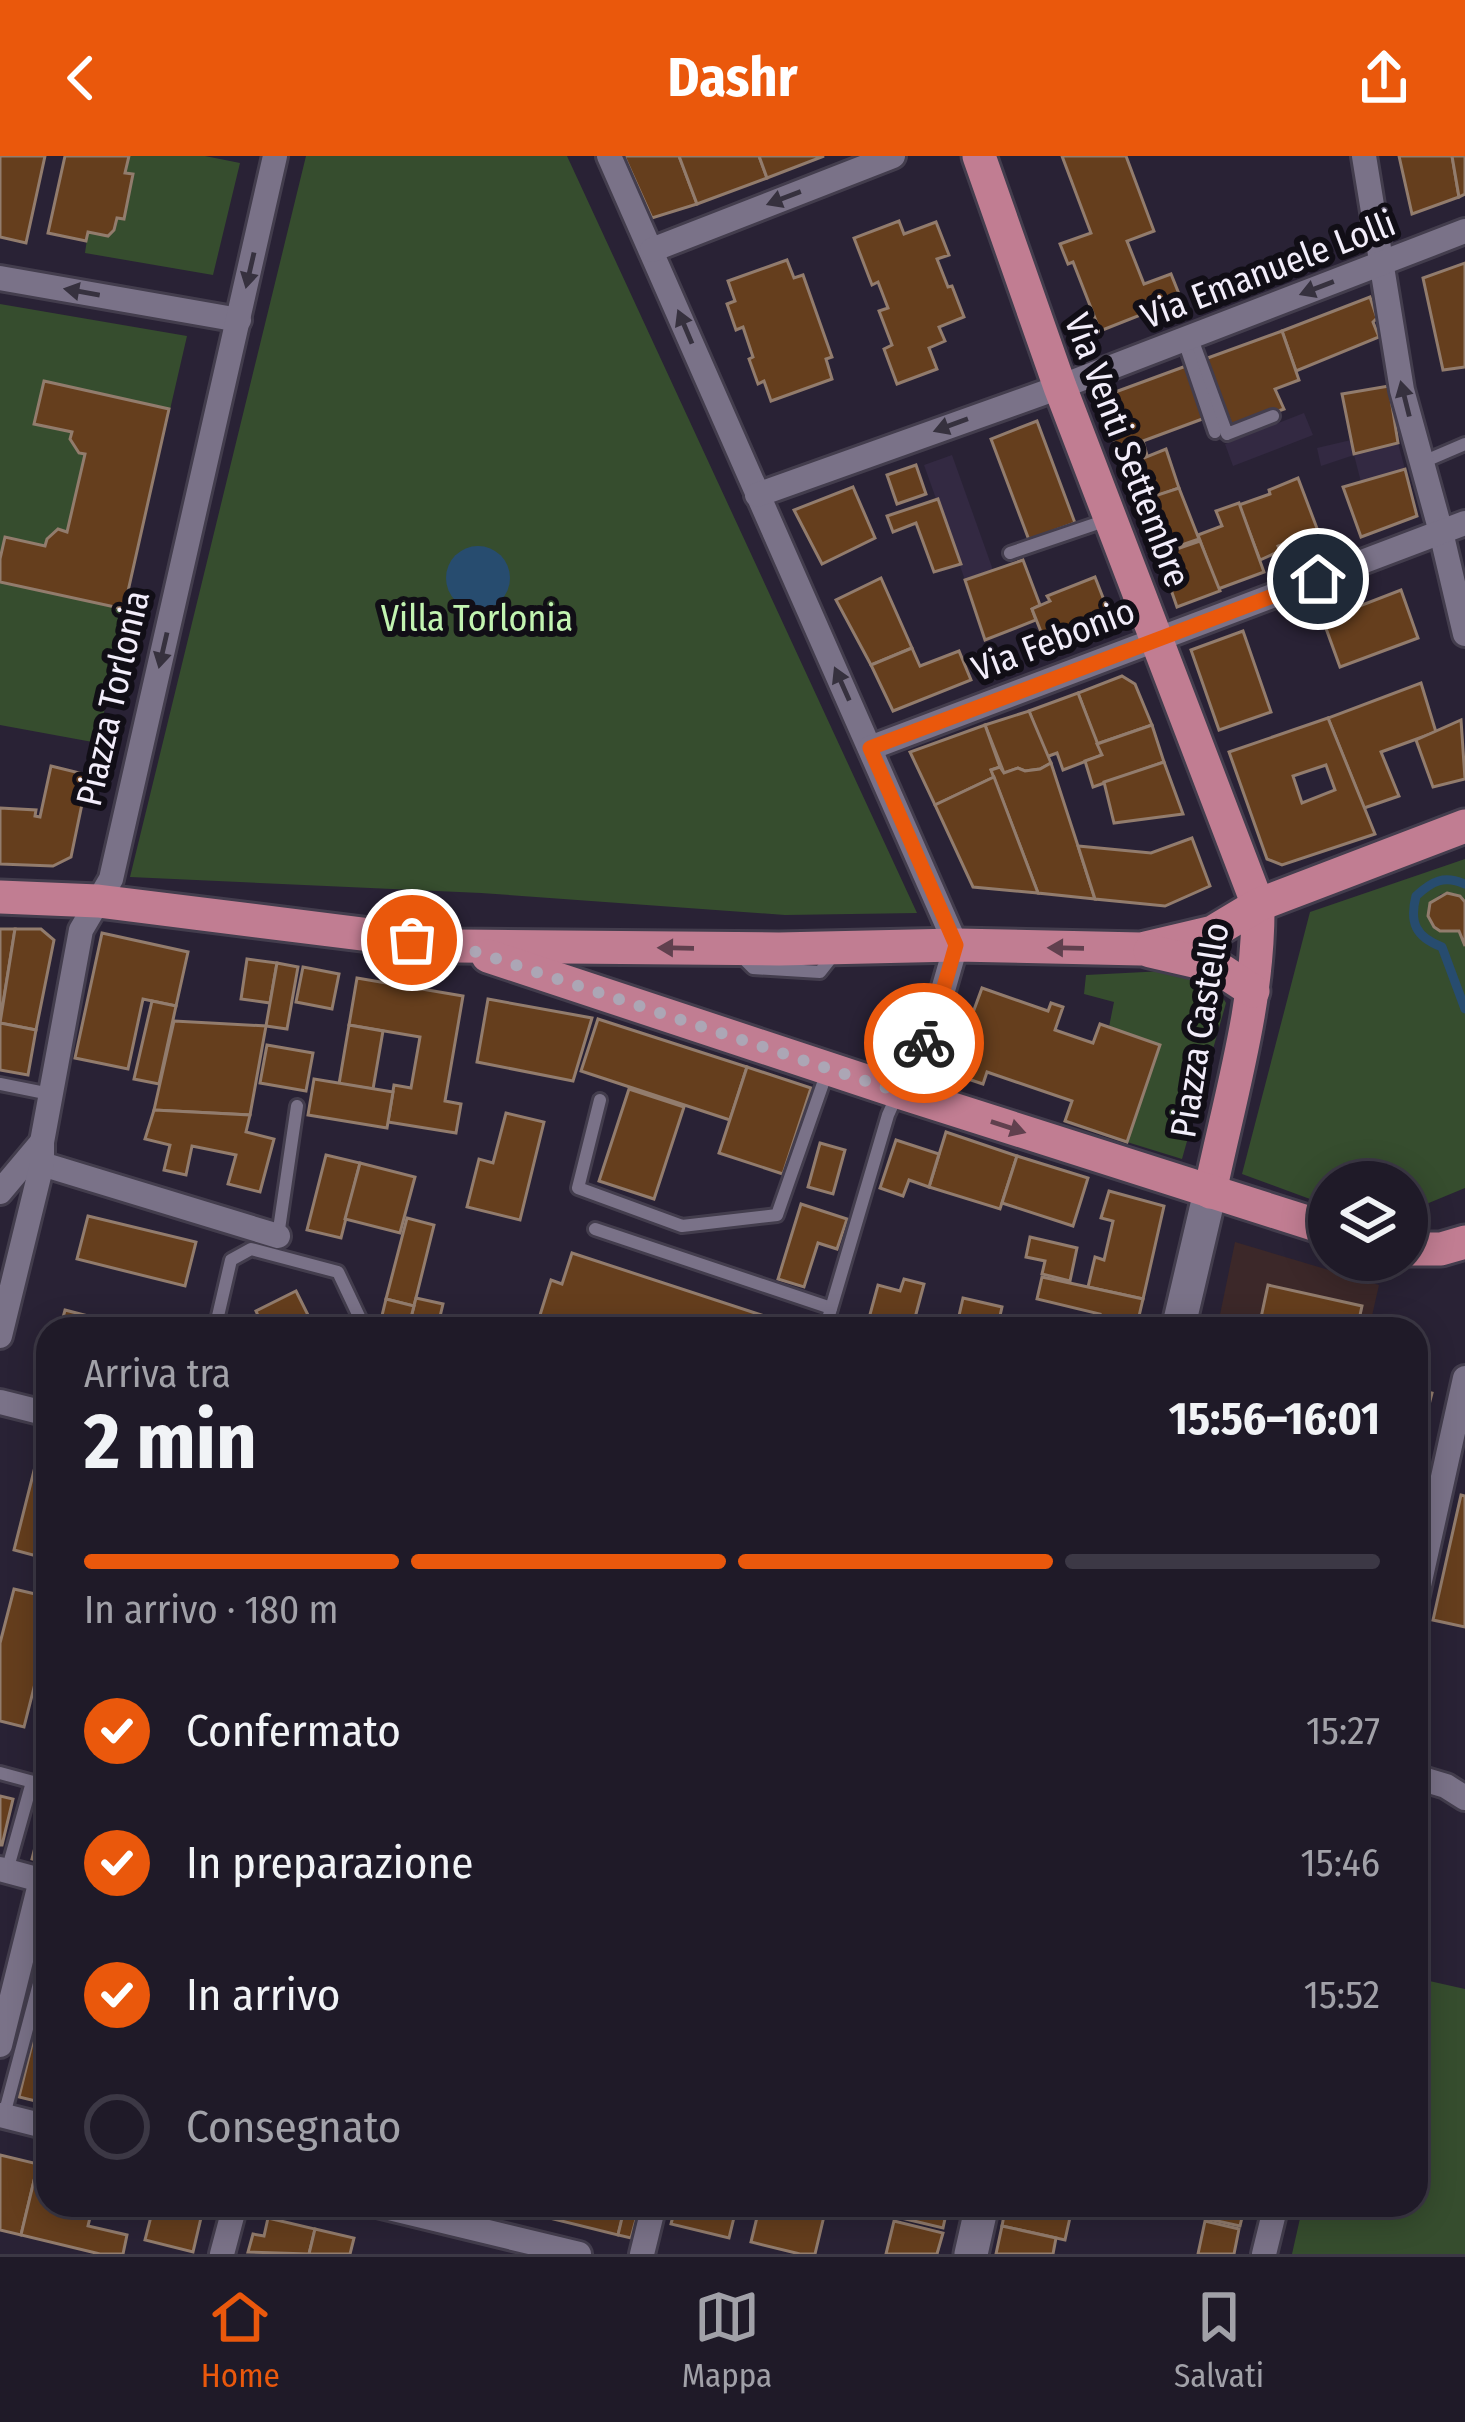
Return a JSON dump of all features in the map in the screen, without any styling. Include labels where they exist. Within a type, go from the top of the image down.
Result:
[{"type":"main road","name":"Via Venti Settembre","points":[[979,156],[1060,387],[1258,905]]},
{"type":"main road","name":"Piazza Castello","points":[[1308,1222],[1210,1192],[1253,991],[1258,905],[1465,826]]},
{"type":"main road","points":[[0,897],[98,901],[458,946],[1141,949],[1215,966],[1253,991]]},
{"type":"main road","points":[[1141,949],[1213,932],[1258,905]]},
{"type":"main road","points":[[458,946],[1210,1192],[1181,1317]]},
{"type":"main road","points":[[1428,1249],[1465,1242]]},
{"type":"main road","points":[[971,2254],[979,2217]]},
{"type":"street","name":"Piazza Torlonia","points":[[0,1336],[42,1153],[81,930],[111,879],[275,156]]},
{"type":"street","points":[[609,156],[956,945],[933,1025],[899,1092]]},
{"type":"street","points":[[1364,156],[1402,390],[1422,463],[1453,527],[1465,634]]},
{"type":"street","points":[[652,250],[877,159]]},
{"type":"street","name":"Via Emanuele Lolli","points":[[757,495],[1060,387],[1465,232]]},
{"type":"street","points":[[0,278],[238,320]]},
{"type":"street","name":"Via Febonio","points":[[870,748],[1453,527]]},
{"type":"street","points":[[0,1192],[42,1153],[278,1236]]},
{"type":"street","points":[[1428,1545],[1465,1378]]},
{"type":"street","points":[[0,1402],[36,1411]]},
{"type":"street","points":[[1428,1781],[1465,1798]]},
{"type":"street","points":[[3,1870],[36,1879]]},
{"type":"street","points":[[0,2045],[36,1911]]},
{"type":"street","points":[[2,2116],[36,2123]]},
{"type":"street","points":[[223,2254],[232,2217]]},
{"type":"street","points":[[426,2217],[579,2254]]},
{"type":"street","points":[[642,2254],[651,2217]]},
{"type":"street","points":[[1264,2254],[1273,2217]]},
{"type":"lane","points":[[1188,338],[1227,434],[1273,416]]},
{"type":"lane","points":[[1188,338],[1215,432]]},
{"type":"lane","points":[[1422,463],[1465,444]]},
{"type":"lane","points":[[1010,553],[1112,518]]},
{"type":"lane","points":[[600,1100],[578,1189],[682,1226],[777,1216],[828,1068]]},
{"type":"lane","points":[[0,1084],[50,1094]]},
{"type":"lane","points":[[828,1317],[888,1115],[899,1092]]},
{"type":"lane","points":[[278,1236],[297,1106]]},
{"type":"lane","points":[[595,1229],[831,1308]]},
{"type":"lane","points":[[218,1317],[232,1260],[250,1250],[338,1272],[359,1317]]},
{"type":"lane","points":[[0,1773],[36,1783]]},
{"type":"lane","points":[[3,1870],[32,1782]]},
{"type":"lane","points":[[2,2116],[36,2017]]},
{"type":"shaded area","points":[[1304,413],[1313,435],[1233,466],[1225,444]]},
{"type":"shaded area","points":[[1351,440],[1355,454],[1398,443],[1405,469],[1361,482],[1354,455],[1321,466],[1317,448]]},
{"type":"shaded area","points":[[952,455],[993,570],[965,580],[924,465]]},
{"type":"shaded area","points":[[1235,1242],[1308,1264],[1308,1281],[1379,1285],[1372,1317],[1219,1317]]},
{"type":"green space","points":[[129,156],[205,156],[240,163],[213,275],[85,253],[88,232],[108,236],[117,218],[124,219],[133,175],[125,173]]},
{"type":"green space","name":"Villa Torlonia","points":[[306,156],[567,156],[917,913],[785,915],[481,893],[130,877]]},
{"type":"green space","points":[[0,304],[187,336],[98,743],[0,725]]},
{"type":"green space","points":[[1465,859],[1465,902],[1454,893],[1441,894],[1430,903],[1429,911],[1435,926],[1459,931],[1465,946],[1465,1188],[1428,1203],[1428,1161],[1308,1161],[1308,1198],[1242,1174],[1310,912]]},
{"type":"green space","points":[[1184,970],[1213,981],[1226,1003],[1182,1159],[1127,1142],[1160,1045],[1109,1027],[1114,1002],[1084,994],[1086,975]]},
{"type":"green space","points":[[1428,1981],[1465,1989],[1465,2254],[1292,2254],[1300,2217],[1428,2217]]},
{"type":"water","points":[[478,546],[501,555],[510,578],[501,601],[478,610],[455,601],[446,578],[455,555]]},
{"type":"building","points":[[0,156],[45,156],[26,243],[0,237]]},
{"type":"building","points":[[65,156],[129,156],[125,173],[133,174],[124,219],[117,218],[108,236],[88,232],[86,241],[48,233]]},
{"type":"building","points":[[624,156],[679,156],[697,204],[652,218]]},
{"type":"building","points":[[679,156],[759,156],[767,178],[697,204]]},
{"type":"building","points":[[759,156],[824,156],[767,178]]},
{"type":"building","points":[[1062,156],[1126,156],[1154,231],[1127,241],[1144,284],[1171,274],[1181,299],[1100,331],[1073,262],[1068,264],[1060,244],[1091,233]]},
{"type":"building","points":[[1399,156],[1452,156],[1459,197],[1412,214]]},
{"type":"building","points":[[1452,156],[1465,156],[1465,194],[1459,197]]},
{"type":"building","points":[[899,221],[904,234],[936,222],[949,255],[937,259],[964,317],[939,327],[945,341],[929,348],[937,369],[897,384],[884,349],[892,345],[879,311],[888,308],[878,282],[872,285],[854,238]]},
{"type":"building","points":[[787,260],[794,278],[803,275],[832,357],[826,359],[832,379],[771,401],[764,381],[758,384],[743,327],[736,330],[727,304],[735,301],[728,281]]},
{"type":"building","points":[[1465,263],[1465,367],[1443,370],[1423,278]]},
{"type":"building","points":[[1370,297],[1379,337],[1296,371],[1282,331]]},
{"type":"building","points":[[1282,331],[1299,380],[1275,389],[1284,409],[1232,427],[1205,359]]},
{"type":"building","points":[[1186,366],[1205,418],[1143,441],[1148,459],[1123,467],[1099,398]]},
{"type":"building","points":[[44,381],[169,409],[124,609],[0,582],[5,537],[45,546],[58,529],[67,532],[85,454],[70,439],[72,432],[34,424]]},
{"type":"building","points":[[1389,386],[1398,443],[1354,454],[1342,394]]},
{"type":"building","points":[[1037,421],[1075,523],[1029,540],[991,439]]},
{"type":"building","points":[[1166,449],[1179,488],[1140,502],[1126,465]]},
{"type":"building","points":[[916,465],[926,494],[897,504],[887,475]]},
{"type":"building","points":[[1405,469],[1417,516],[1361,537],[1343,487]]},
{"type":"building","points":[[1298,478],[1318,531],[1278,546],[1280,551],[1260,560],[1239,505]]},
{"type":"building","points":[[853,487],[875,538],[822,564],[794,510]]},
{"type":"building","points":[[1179,488],[1199,539],[1153,555],[1133,503]]},
{"type":"building","points":[[938,499],[961,564],[934,572],[916,523],[893,532],[887,516]]},
{"type":"building","points":[[1239,503],[1264,572],[1218,589],[1198,535],[1222,526],[1216,511]]},
{"type":"building","points":[[1200,541],[1220,591],[1177,607],[1159,555]]},
{"type":"building","points":[[1023,560],[1040,605],[1032,609],[1036,620],[985,640],[965,580]]},
{"type":"building","points":[[1095,577],[1114,626],[1049,652],[1032,609],[1050,601],[1047,596]]},
{"type":"building","points":[[881,578],[912,648],[871,665],[836,600]]},
{"type":"building","points":[[1401,590],[1418,638],[1340,667],[1323,620]]},
{"type":"building","points":[[1243,631],[1271,712],[1219,730],[1191,650]]},
{"type":"building","points":[[912,648],[920,666],[959,651],[971,680],[893,711],[871,665]]},
{"type":"building","points":[[1122,676],[1135,684],[1152,725],[1097,744],[1078,693]]},
{"type":"building","points":[[1421,683],[1436,732],[1381,752],[1399,796],[1364,808],[1328,718]]},
{"type":"building","points":[[1078,693],[1102,755],[1063,770],[1057,753],[1046,757],[1029,711]]},
{"type":"building","points":[[1029,711],[1051,763],[1004,773],[985,725]]},
{"type":"building","points":[[1328,718],[1375,834],[1282,865],[1267,859],[1229,752]],"holes":[[[1326,765],[1335,790],[1302,803],[1293,776]]]},
{"type":"building","points":[[1461,720],[1465,779],[1433,787],[1416,740]]},
{"type":"building","points":[[985,725],[1000,767],[991,770],[994,777],[935,805],[910,752]]},
{"type":"building","points":[[1152,725],[1164,762],[1093,787],[1085,761],[1102,755],[1097,744]]},
{"type":"building","points":[[1164,762],[1183,814],[1114,823],[1104,782]]},
{"type":"building","points":[[1051,763],[1095,899],[1038,893],[991,770],[1025,771]]},
{"type":"building","points":[[51,766],[88,775],[71,857],[53,866],[0,864],[0,808],[36,810],[35,816],[40,817]]},
{"type":"building","points":[[994,777],[1038,893],[973,887],[935,805]]},
{"type":"building","points":[[1192,838],[1210,886],[1165,906],[1095,899],[1078,846],[1151,853]]},
{"type":"building","points":[[1447,893],[1465,902],[1465,946],[1459,931],[1440,931],[1428,916],[1430,903]]},
{"type":"building","points":[[0,929],[15,929],[0,1022]]},
{"type":"building","points":[[15,929],[41,929],[54,940],[36,1030],[0,1023]]},
{"type":"building","points":[[102,933],[188,952],[176,1006],[143,999],[128,1069],[75,1058]]},
{"type":"building","points":[[247,959],[277,963],[270,1003],[241,999]]},
{"type":"building","points":[[277,963],[298,967],[287,1029],[266,1026]]},
{"type":"building","points":[[303,967],[339,974],[332,1009],[296,1002]]},
{"type":"building","points":[[357,978],[463,996],[445,1101],[461,1104],[456,1133],[388,1122],[394,1085],[411,1088],[420,1037],[349,1025]]},
{"type":"building","points":[[982,988],[1048,1011],[1051,1003],[1063,1007],[1055,1030],[1093,1043],[1100,1024],[1160,1045],[1127,1142],[1065,1121],[1072,1101],[987,1072],[983,1084],[944,1071],[953,1044],[960,1048]]},
{"type":"building","points":[[488,999],[592,1018],[573,1081],[477,1062]]},
{"type":"building","points":[[152,1001],[176,1006],[159,1084],[134,1079]]},
{"type":"building","points":[[598,1019],[747,1067],[730,1120],[581,1071]]},
{"type":"building","points":[[174,1021],[266,1026],[250,1115],[154,1110]]},
{"type":"building","points":[[0,1023],[36,1030],[28,1075],[0,1070]]},
{"type":"building","points":[[349,1025],[383,1031],[373,1089],[339,1084]]},
{"type":"building","points":[[267,1045],[313,1053],[306,1091],[260,1083]]},
{"type":"building","points":[[747,1067],[811,1088],[783,1174],[719,1153]]},
{"type":"building","points":[[314,1079],[393,1092],[387,1128],[308,1115]]},
{"type":"building","points":[[629,1089],[684,1107],[654,1199],[599,1181]]},
{"type":"building","points":[[154,1110],[250,1115],[246,1132],[274,1139],[260,1192],[228,1184],[236,1155],[192,1146],[186,1175],[164,1170],[170,1145],[145,1139]]},
{"type":"building","points":[[506,1113],[544,1122],[520,1220],[467,1207],[479,1159],[493,1163]]},
{"type":"building","points":[[946,1132],[1017,1156],[1000,1209],[929,1187]]},
{"type":"building","points":[[896,1140],[939,1154],[929,1187],[909,1180],[903,1196],[880,1188]]},
{"type":"building","points":[[820,1143],[845,1150],[833,1194],[808,1187]]},
{"type":"building","points":[[326,1155],[360,1163],[341,1238],[307,1230]]},
{"type":"building","points":[[1017,1156],[1088,1178],[1073,1226],[1002,1203]]},
{"type":"building","points":[[360,1163],[415,1177],[400,1233],[345,1219]]},
{"type":"building","points":[[1109,1191],[1164,1206],[1143,1299],[1088,1287],[1095,1257],[1104,1260],[1113,1221],[1101,1218]]},
{"type":"building","points":[[801,1204],[847,1219],[837,1249],[818,1243],[804,1287],[778,1279]]},
{"type":"building","points":[[88,1216],[196,1242],[185,1286],[77,1259]]},
{"type":"building","points":[[407,1218],[434,1225],[414,1306],[386,1299]]},
{"type":"building","points":[[1030,1237],[1077,1248],[1070,1281],[1042,1274],[1045,1261],[1026,1257]]},
{"type":"building","points":[[572,1253],[767,1317],[540,1315],[551,1280],[562,1284]]},
{"type":"building","points":[[1042,1277],[1143,1299],[1139,1317],[1099,1317],[1037,1299]]},
{"type":"building","points":[[904,1279],[924,1284],[915,1317],[869,1317],[878,1285],[900,1291]]},
{"type":"building","points":[[1268,1285],[1362,1306],[1360,1317],[1261,1317]]},
{"type":"building","points":[[296,1291],[309,1317],[259,1317],[256,1311]]},
{"type":"building","points":[[416,1298],[443,1304],[440,1317],[411,1317]]},
{"type":"building","points":[[963,1298],[1002,1307],[1000,1317],[959,1317]]},
{"type":"building","points":[[386,1299],[414,1306],[411,1317],[382,1317]]},
{"type":"building","points":[[65,1310],[92,1317],[63,1317]]},
{"type":"building","points":[[36,1463],[36,1556],[14,1550]]},
{"type":"building","points":[[1461,1495],[1465,1496],[1465,1627],[1433,1620]]},
{"type":"building","points":[[14,1589],[36,1594],[36,1680],[24,1727],[0,1721],[0,1643]]},
{"type":"building","points":[[0,1796],[13,1799],[2,1845],[0,1845]]},
{"type":"building","points":[[34,2036],[36,2036],[36,2101],[19,2097]]},
{"type":"building","points":[[0,2155],[36,2164],[21,2235],[0,2230]]},
{"type":"building","points":[[36,2172],[36,2217],[90,2217],[88,2226],[127,2235],[123,2254],[100,2254],[21,2235]]},
{"type":"building","points":[[151,2217],[201,2217],[193,2252],[145,2240]]},
{"type":"building","points":[[545,2217],[623,2217],[618,2235]]},
{"type":"building","points":[[622,2217],[637,2217],[631,2238],[618,2235]]},
{"type":"building","points":[[673,2217],[734,2217],[729,2238],[671,2224]]},
{"type":"building","points":[[757,2217],[824,2217],[815,2254],[751,2242]]},
{"type":"building","points":[[897,2217],[945,2217],[943,2228]]},
{"type":"building","points":[[1004,2217],[1070,2217],[1065,2240],[1002,2226]]},
{"type":"building","points":[[1199,2217],[1242,2217],[1240,2226]]},
{"type":"building","points":[[268,2218],[315,2229],[309,2254],[248,2252],[253,2234],[264,2236]]},
{"type":"building","points":[[894,2221],[943,2233],[937,2254],[886,2254]]},
{"type":"building","points":[[1205,2221],[1239,2229],[1234,2254],[1198,2254]]},
{"type":"building","points":[[1002,2226],[1056,2238],[1053,2254],[996,2254]]},
{"type":"building","points":[[315,2229],[354,2238],[350,2254],[309,2254]]},
{"type":"waterway","points":[[1465,884],[1433,883],[1416,896],[1413,914],[1421,934],[1442,947],[1465,1009]]},
{"type":"way so far","points":[[412,940],[458,946],[899,1092],[924,1043]]},
{"type":"route","points":[[924,1043],[956,945],[870,748],[1318,579]]}]
